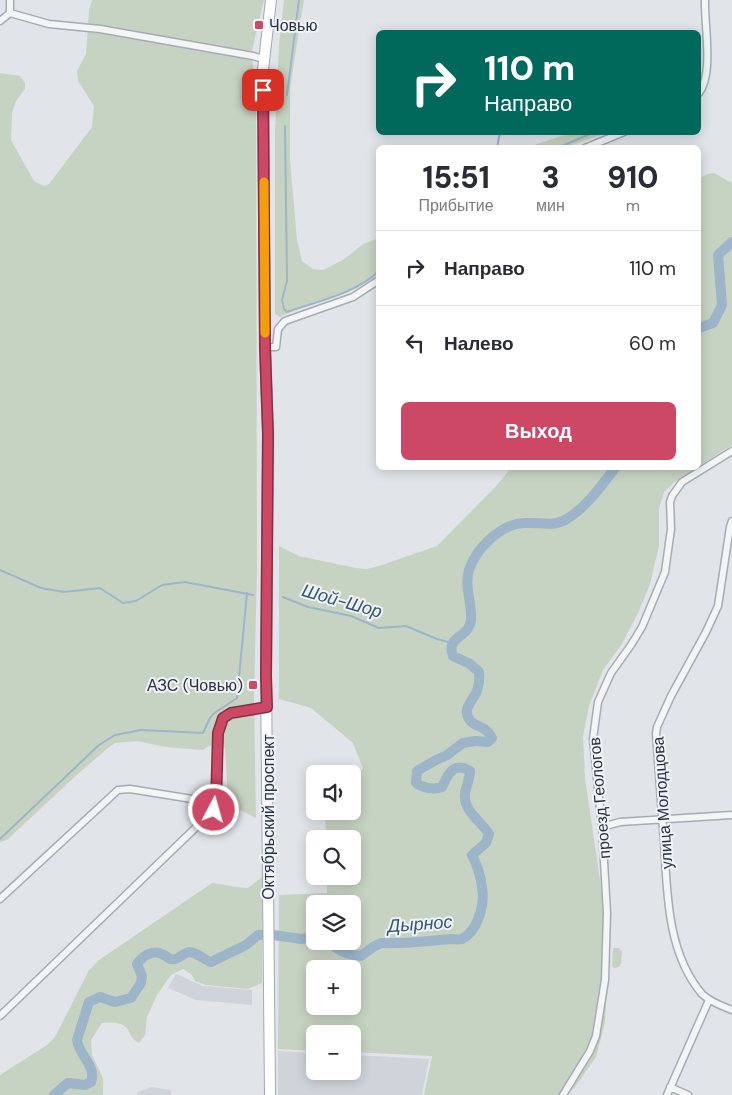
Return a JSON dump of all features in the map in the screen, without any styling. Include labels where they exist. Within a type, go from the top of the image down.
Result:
[{"type":"main road","name":"Октябрьский проспект","points":[[270,1095],[266,676],[268,434],[265,347],[264,59],[271,0]]},
{"type":"street","points":[[10,0],[10,13]]},
{"type":"street","points":[[701,89],[704,82],[707,60],[705,0]]},
{"type":"street","points":[[0,21],[10,13]]},
{"type":"street","points":[[10,13],[49,24],[100,29],[264,59]]},
{"type":"street","points":[[592,145],[617,135]]},
{"type":"street","points":[[265,347],[276,347],[278,329],[285,321],[353,297],[376,282]]},
{"type":"street","name":"проезд Геологов","points":[[563,1095],[590,1051],[596,1036],[605,980],[607,913],[602,827],[593,739],[598,702],[611,673],[642,627],[665,572],[671,529],[670,502],[672,496],[682,482],[732,451]]},
{"type":"street","name":"улица Молодцова","points":[[709,1000],[688,972],[680,954],[672,927],[667,886],[656,734],[657,727],[671,696],[718,606],[732,521]]},
{"type":"street","points":[[0,1016],[214,810],[216,803],[218,733],[223,718],[231,713],[267,707]]},
{"type":"street","points":[[0,899],[118,790],[130,789],[216,803]]},
{"type":"street","points":[[602,827],[620,822],[732,816]]},
{"type":"street","points":[[666,1095],[709,1000],[732,1010]]},
{"type":"street","points":[[670,1087],[688,1095]]},
{"type":"shaded area","points":[[176,974],[203,986],[252,990],[252,1005],[196,1000],[168,988]]},
{"type":"shaded area","points":[[278,1051],[306,1053],[306,1080],[361,1080],[361,1055],[429,1059],[422,1095],[278,1095]]},
{"type":"shaded area","points":[[152,1087],[171,1090],[171,1095],[137,1095],[138,1092]]},
{"type":"green space","points":[[92,0],[264,0],[252,51],[256,81],[257,571],[254,696],[256,818],[236,808],[228,797],[225,748],[222,746],[214,744],[203,750],[165,747],[137,741],[115,743],[80,772],[7,840],[0,842],[0,73],[20,76],[25,83],[25,89],[16,101],[12,113],[11,140],[34,181],[44,186],[49,184],[92,127],[94,106],[78,81],[77,71],[86,54],[89,10]]},
{"type":"green space","points":[[284,0],[304,0],[290,88],[290,160],[297,240],[302,261],[313,269],[323,270],[343,260],[363,244],[376,239],[376,275],[356,288],[280,317],[275,314],[275,132],[279,45]]},
{"type":"green space","points":[[565,135],[600,135],[573,145],[534,145]]},
{"type":"green space","points":[[714,173],[732,183],[732,445],[701,465],[701,178]]},
{"type":"green space","points":[[509,470],[694,470],[675,482],[664,492],[659,509],[659,546],[650,584],[622,644],[603,670],[589,706],[583,736],[585,778],[609,941],[605,1023],[596,1057],[575,1087],[567,1095],[424,1095],[432,1056],[361,1052],[361,1025],[306,1025],[306,1051],[278,1049],[279,895],[327,893],[327,885],[361,885],[361,830],[326,830],[325,820],[361,820],[361,771],[363,768],[353,743],[311,708],[279,699],[279,546],[299,556],[356,568],[366,569],[437,546]]},
{"type":"green space","points":[[262,877],[262,983],[248,989],[206,985],[195,981],[192,975],[183,969],[171,975],[157,995],[147,1017],[145,1035],[139,1043],[132,1038],[126,1027],[113,1023],[102,1023],[91,1040],[92,1055],[103,1078],[103,1095],[0,1095],[0,1075],[47,1045],[55,1037],[89,970],[99,960],[212,883],[248,888]]},
{"type":"green space","points":[[613,948],[619,948],[622,951],[621,964],[619,967],[614,968],[612,966]]},
{"type":"waterway","points":[[287,95],[299,0]]},
{"type":"waterway","points":[[285,126],[287,281],[282,300],[284,309],[287,312],[336,296],[359,286],[376,273]]},
{"type":"waterway","points":[[498,145],[499,135]]},
{"type":"waterway","points":[[564,145],[588,135]]},
{"type":"waterway","name":"Дырнос","points":[[701,327],[713,323],[722,305],[718,255],[732,242]]},
{"type":"waterway","name":"Дырнос","points":[[339,950],[361,956],[381,943],[462,939],[468,935],[476,924],[483,894],[480,875],[472,855],[486,843],[489,834],[473,816],[465,800],[470,771],[460,767],[452,770],[442,787],[439,788],[429,788],[416,783],[417,771],[447,755],[463,743],[488,742],[492,738],[486,730],[471,722],[467,715],[467,708],[478,688],[479,672],[470,664],[453,656],[451,649],[455,640],[470,625],[471,613],[467,582],[469,570],[483,546],[498,533],[515,524],[545,524],[565,520],[579,510],[593,496],[613,470]]},
{"type":"waterway","name":"Шой-Шор","points":[[0,570],[41,588],[64,592],[100,588],[123,603],[136,601],[162,585],[185,582],[253,595]]},
{"type":"waterway","points":[[0,839],[99,745],[115,735],[141,730],[203,733],[213,714],[237,698],[247,593]]},
{"type":"waterway","name":"Шой-Шор","points":[[283,597],[308,607],[351,616],[379,628],[406,626],[452,643]]},
{"type":"waterway","name":"Дырнос","points":[[54,1095],[68,1083],[85,1085],[91,1082],[92,1071],[78,1046],[77,1040],[89,1002],[100,997],[115,1002],[131,998],[141,983],[142,976],[137,964],[142,958],[153,953],[160,953],[169,959],[173,959],[189,952],[195,953],[211,962],[246,945],[258,935],[306,938]]},
{"type":"slow traffic","points":[[264,182],[265,333]]},
{"type":"place","name":"Човью","points":[[259,25]]},
{"type":"place","name":"АЗС (Човью)","points":[[253,685]]},
{"type":"route","points":[[214,810],[216,803],[218,733],[223,718],[231,713],[267,707],[268,434],[265,347],[263,90]]}]
